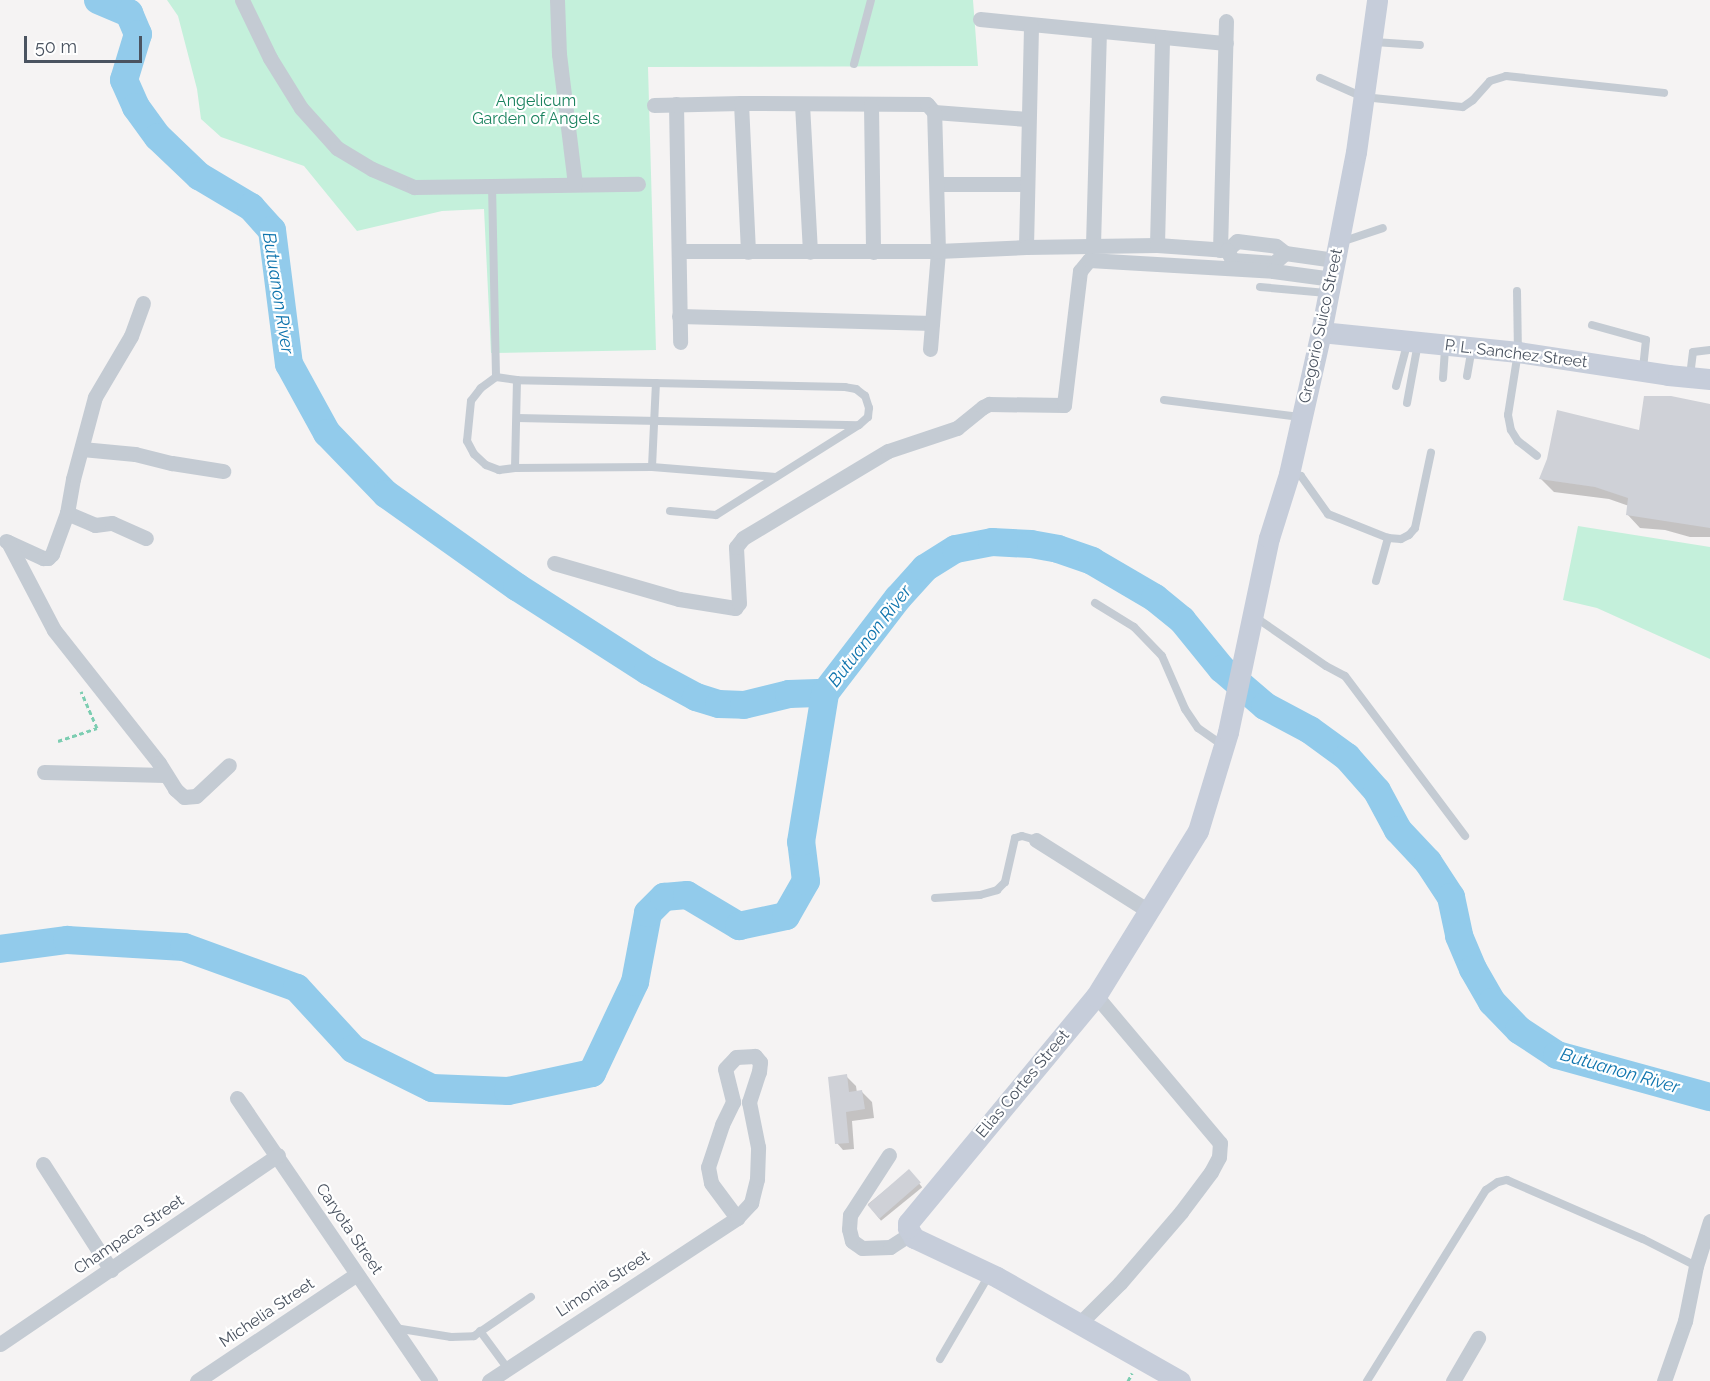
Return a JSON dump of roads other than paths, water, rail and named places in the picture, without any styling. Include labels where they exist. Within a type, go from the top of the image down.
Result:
[{"type":"street","points":[[242,0],[270,58],[301,108],[337,148],[372,169],[414,187],[575,183],[639,184]]},
{"type":"street","points":[[557,0],[559,54],[575,183]]},
{"type":"street","name":"Gregorio Suico Street","points":[[1245,647],[1269,538],[1289,474],[1321,332],[1356,152],[1377,0]]},
{"type":"street","points":[[980,20],[1226,43]]},
{"type":"street","points":[[1226,21],[1224,250],[1232,260],[1274,262],[1286,253],[1333,269]]},
{"type":"street","points":[[1026,246],[1027,118],[1031,25]]},
{"type":"street","points":[[1093,245],[1099,31]]},
{"type":"street","points":[[1157,245],[1162,37]]},
{"type":"street","points":[[741,103],[748,252]]},
{"type":"street","points":[[676,104],[680,342]]},
{"type":"street","points":[[802,104],[810,252]]},
{"type":"street","points":[[654,105],[927,104],[934,112],[938,251],[930,349]]},
{"type":"street","points":[[871,105],[873,252]]},
{"type":"street","points":[[934,112],[1027,118]]},
{"type":"street","points":[[937,184],[1026,184]]},
{"type":"street","points":[[679,250],[873,252],[1026,246],[1157,245],[1224,250]]},
{"type":"street","points":[[554,563],[679,599],[735,608],[739,603],[736,547],[743,538],[888,451],[957,428],[989,404],[1064,405],[1080,271],[1089,260],[1272,271],[1333,269]]},
{"type":"street","points":[[4,540],[48,558],[68,513],[95,397],[128,342],[143,303]]},
{"type":"street","points":[[679,316],[932,323]]},
{"type":"street","name":"P. L. Sanchez Street","points":[[1321,332],[1518,352],[1700,378]]},
{"type":"street","points":[[82,449],[135,454],[223,471]]},
{"type":"street","points":[[68,513],[95,525],[112,523],[146,538]]},
{"type":"street","points":[[4,540],[54,630],[175,789],[184,797],[196,796],[229,765]]},
{"type":"street","name":"Elias Cortes Street","points":[[910,1234],[909,1223],[1096,996],[1147,910],[1198,831],[1226,739],[1245,647]]},
{"type":"street","points":[[44,772],[165,775]]},
{"type":"street","points":[[1036,840],[1147,910]]},
{"type":"street","points":[[1078,1325],[1120,1283],[1181,1212],[1211,1172],[1219,1157],[1220,1143],[1096,996]]},
{"type":"street","points":[[733,1102],[750,1102],[760,1062],[755,1056],[746,1054],[736,1057],[725,1070],[733,1102],[722,1125],[708,1167],[711,1183],[737,1218]]},
{"type":"street","name":"Caryota Street","points":[[237,1098],[430,1381]]},
{"type":"street","name":"Limonia Street","points":[[489,1381],[737,1218],[751,1203],[758,1179],[758,1147],[750,1102]]},
{"type":"street","name":"Champaca Street","points":[[0,1344],[278,1155]]},
{"type":"street","points":[[889,1155],[850,1215],[849,1229],[852,1241],[862,1248],[890,1247],[910,1234],[990,1274],[1180,1381]]},
{"type":"street","points":[[43,1164],[111,1270]]},
{"type":"street","points":[[1664,1381],[1685,1321],[1696,1266],[1710,1221]]},
{"type":"street","name":"Michelia Street","points":[[196,1381],[357,1274]]},
{"type":"street","points":[[1453,1381],[1478,1338]]},
{"type":"lane","points":[[854,64],[871,0]]},
{"type":"lane","points":[[1371,42],[1420,45]]},
{"type":"lane","points":[[1320,78],[1363,97],[1463,107],[1473,100],[1490,81],[1506,76],[1664,93]]},
{"type":"lane","points":[[492,185],[496,377]]},
{"type":"lane","points":[[1260,287],[1333,269],[1383,228]]},
{"type":"lane","points":[[1517,291],[1518,352],[1508,415],[1509,424],[1518,441],[1537,456]]},
{"type":"lane","points":[[1592,326],[1646,340],[1642,371]]},
{"type":"lane","points":[[1396,386],[1413,342]]},
{"type":"lane","points":[[1407,403],[1413,342]]},
{"type":"lane","points":[[1443,378],[1445,345]]},
{"type":"lane","points":[[1467,376],[1472,347]]},
{"type":"lane","points":[[1700,378],[1693,352],[1710,350]]},
{"type":"lane","points":[[670,511],[716,515],[859,425],[867,417],[869,408],[865,396],[856,389],[845,387],[517,380],[496,377],[481,388],[471,401],[467,441],[474,454],[486,465],[499,470],[652,467],[776,477]]},
{"type":"lane","points":[[515,468],[517,380]]},
{"type":"lane","points":[[652,467],[656,383]]},
{"type":"lane","points":[[1164,400],[1302,417]]},
{"type":"lane","points":[[517,418],[859,425]]},
{"type":"lane","points":[[1289,474],[1301,476],[1328,514],[1388,538],[1401,539],[1415,528],[1431,453]]},
{"type":"lane","points":[[1376,581],[1388,538]]},
{"type":"lane","points":[[1095,603],[1134,627],[1162,656],[1185,709],[1198,728],[1226,739]]},
{"type":"lane","points":[[1251,615],[1326,666],[1345,676],[1465,836]]},
{"type":"lane","points":[[935,898],[980,895],[997,890],[1005,882],[1015,838],[1022,836],[1036,840]]},
{"type":"lane","points":[[1367,1381],[1486,1191],[1498,1182],[1507,1180],[1643,1239],[1696,1266]]},
{"type":"lane","points":[[940,1359],[990,1274]]},
{"type":"lane","points":[[393,1327],[464,1338],[480,1331],[531,1297]]},
{"type":"lane","points":[[480,1331],[508,1369]]},
{"type":"waterway","name":"Butuanon River","points":[[98,0],[129,13],[138,34],[124,80],[136,107],[158,137],[199,176],[251,207],[272,230],[289,364],[327,433],[386,494],[517,587],[648,671],[696,697],[719,704],[744,705],[789,694],[825,693],[898,598],[925,568],[956,549],[992,542],[1031,544],[1058,549],[1092,561],[1155,598],[1182,620],[1222,669],[1265,706],[1310,730],[1347,757],[1377,791],[1398,830],[1428,862],[1451,897],[1459,936],[1473,969],[1492,1002],[1519,1030],[1557,1055],[1710,1097]]},
{"type":"waterway","points":[[0,949],[67,940],[184,947],[297,988],[353,1049],[432,1088],[508,1091],[592,1073],[635,982],[648,913],[664,897],[687,895],[739,926],[786,916],[806,881],[801,842],[825,693]]},
{"type":"park label","name":"Angelicum Garden of Angels","points":[[536,110]]}]
